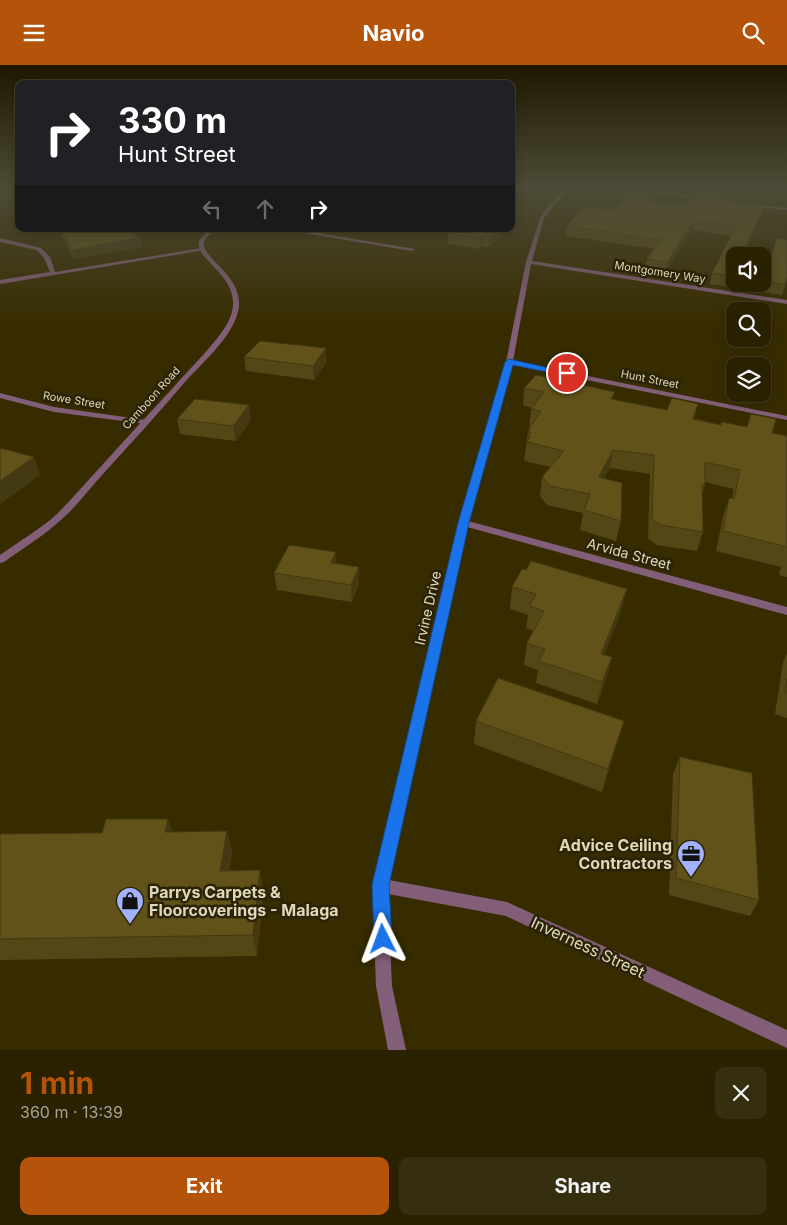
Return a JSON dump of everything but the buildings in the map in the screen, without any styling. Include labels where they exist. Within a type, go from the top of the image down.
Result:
[{"type":"street","points":[[0,282],[202,250],[201,243],[208,234]]},
{"type":"street","points":[[317,234],[412,249]]},
{"type":"street","name":"Irvine Drive","points":[[397,1050],[384,986],[380,885],[463,523],[509,362],[529,262],[537,234]]},
{"type":"street","points":[[0,240],[38,249],[47,257],[53,274]]},
{"type":"street","name":"Camboon Road","points":[[0,560],[58,518],[146,422],[220,337],[233,319],[236,297],[231,285],[227,277],[202,250]]},
{"type":"street","name":"Montgomery Way","points":[[529,262],[787,302]]},
{"type":"street","name":"Hunt Street","points":[[509,362],[787,418]]},
{"type":"street","name":"Rowe Street","points":[[0,395],[16,402],[50,409],[146,422]]},
{"type":"street","name":"Arvida Street","points":[[463,523],[787,611]]},
{"type":"street","name":"Inverness Street","points":[[380,885],[507,909],[787,1039]]},
{"type":"place","name":"Advice Ceiling Contractors","points":[[691,878]]},
{"type":"place","name":"Parrys Carpets & Floorcoverings - Malaga","points":[[130,925]]},
{"type":"route","points":[[383,939],[380,885],[463,523],[509,362],[567,373]]}]
